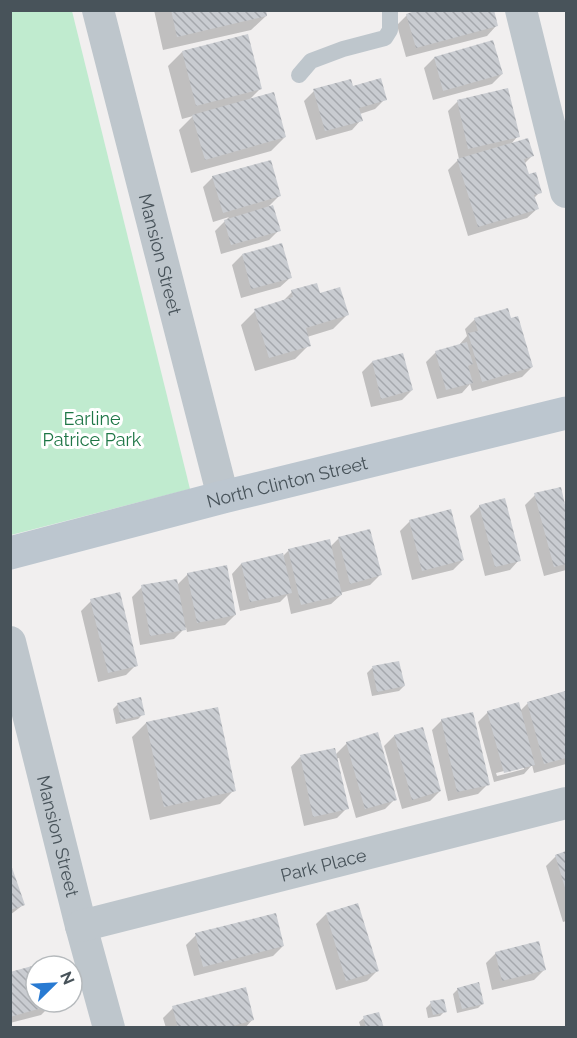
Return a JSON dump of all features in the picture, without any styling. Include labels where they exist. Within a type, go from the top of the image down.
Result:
[{"type":"street","name":"Mansion Street","points":[[98,10],[223,497]]},
{"type":"street","points":[[521,10],[567,192]]},
{"type":"street","name":"North Clinton Street","points":[[10,553],[223,497],[567,413]]},
{"type":"street","name":"Mansion Street","points":[[10,642],[108,1028]]},
{"type":"street","name":"Park Place","points":[[81,926],[567,803]]},
{"type":"lane","points":[[299,75],[311,61],[343,49],[385,38],[390,30],[390,10]]},
{"type":"green space","name":"Earline Patrice Park","points":[[11,11],[72,11],[190,489],[11,535]]},
{"type":"building","points":[[171,10],[266,10],[267,16],[177,37]]},
{"type":"building","points":[[418,10],[494,10],[498,26],[416,48],[406,14]]},
{"type":"building","points":[[248,34],[262,89],[196,106],[182,51]]},
{"type":"building","points":[[493,40],[503,74],[443,91],[434,57]]},
{"type":"building","points":[[381,78],[387,100],[359,108],[363,121],[325,131],[313,89],[351,79],[353,86]]},
{"type":"building","points":[[508,88],[520,137],[468,149],[457,100]]},
{"type":"building","points":[[274,92],[286,137],[205,160],[192,115]]},
{"type":"building","points":[[528,138],[534,156],[524,159],[529,174],[536,172],[542,193],[534,195],[539,209],[478,227],[457,159]]},
{"type":"building","points":[[271,160],[281,196],[223,213],[212,176]]},
{"type":"building","points":[[273,205],[281,231],[231,245],[224,220]]},
{"type":"building","points":[[282,243],[292,278],[251,289],[242,254]]},
{"type":"building","points":[[317,283],[320,293],[340,287],[349,315],[306,328],[311,346],[269,358],[254,309],[293,297],[291,290]]},
{"type":"building","points":[[508,308],[511,318],[518,316],[533,367],[482,382],[468,333],[478,331],[474,318]]},
{"type":"building","points":[[467,342],[473,364],[468,366],[473,383],[446,390],[435,351]]},
{"type":"building","points":[[403,353],[413,390],[381,399],[372,361]]},
{"type":"building","points":[[561,487],[566,509],[566,564],[554,567],[534,493]]},
{"type":"building","points":[[505,498],[521,561],[495,567],[479,505]]},
{"type":"building","points":[[451,509],[464,560],[422,571],[409,520]]},
{"type":"building","points":[[370,529],[382,575],[350,584],[338,537]]},
{"type":"building","points":[[330,539],[342,595],[301,605],[288,549]]},
{"type":"building","points":[[283,553],[292,593],[250,602],[241,563]]},
{"type":"building","points":[[227,565],[236,615],[197,623],[187,573]]},
{"type":"building","points":[[177,579],[186,630],[150,636],[141,585]]},
{"type":"building","points":[[120,592],[138,666],[108,673],[90,599]]},
{"type":"building","points":[[399,661],[405,686],[377,692],[372,666]]},
{"type":"building","points":[[565,691],[566,758],[544,764],[527,702]]},
{"type":"building","points":[[141,697],[145,715],[121,720],[117,703]]},
{"type":"building","points":[[519,702],[535,765],[504,773],[487,711]]},
{"type":"building","points":[[218,707],[236,791],[164,807],[146,722]]},
{"type":"building","points":[[473,712],[490,785],[457,792],[441,719]]},
{"type":"building","points":[[423,727],[441,791],[412,800],[394,735]]},
{"type":"building","points":[[378,732],[397,800],[365,809],[346,742]]},
{"type":"building","points":[[335,748],[349,809],[313,817],[300,755]]},
{"type":"building","points":[[566,851],[566,891],[555,855]]},
{"type":"building","points":[[10,862],[25,905],[10,910]]},
{"type":"building","points":[[358,903],[379,971],[346,981],[326,913]]},
{"type":"building","points":[[276,913],[284,946],[203,967],[195,933]]},
{"type":"building","points":[[539,941],[546,970],[502,981],[495,952]]},
{"type":"building","points":[[24,968],[24,1013],[10,1017],[10,972]]},
{"type":"building","points":[[479,982],[484,1004],[462,1009],[457,988]]},
{"type":"building","points":[[246,987],[254,1020],[226,1028],[178,1028],[172,1006]]},
{"type":"building","points":[[444,999],[447,1012],[433,1015],[430,1001]]},
{"type":"building","points":[[379,1012],[384,1028],[366,1028],[363,1016]]}]
